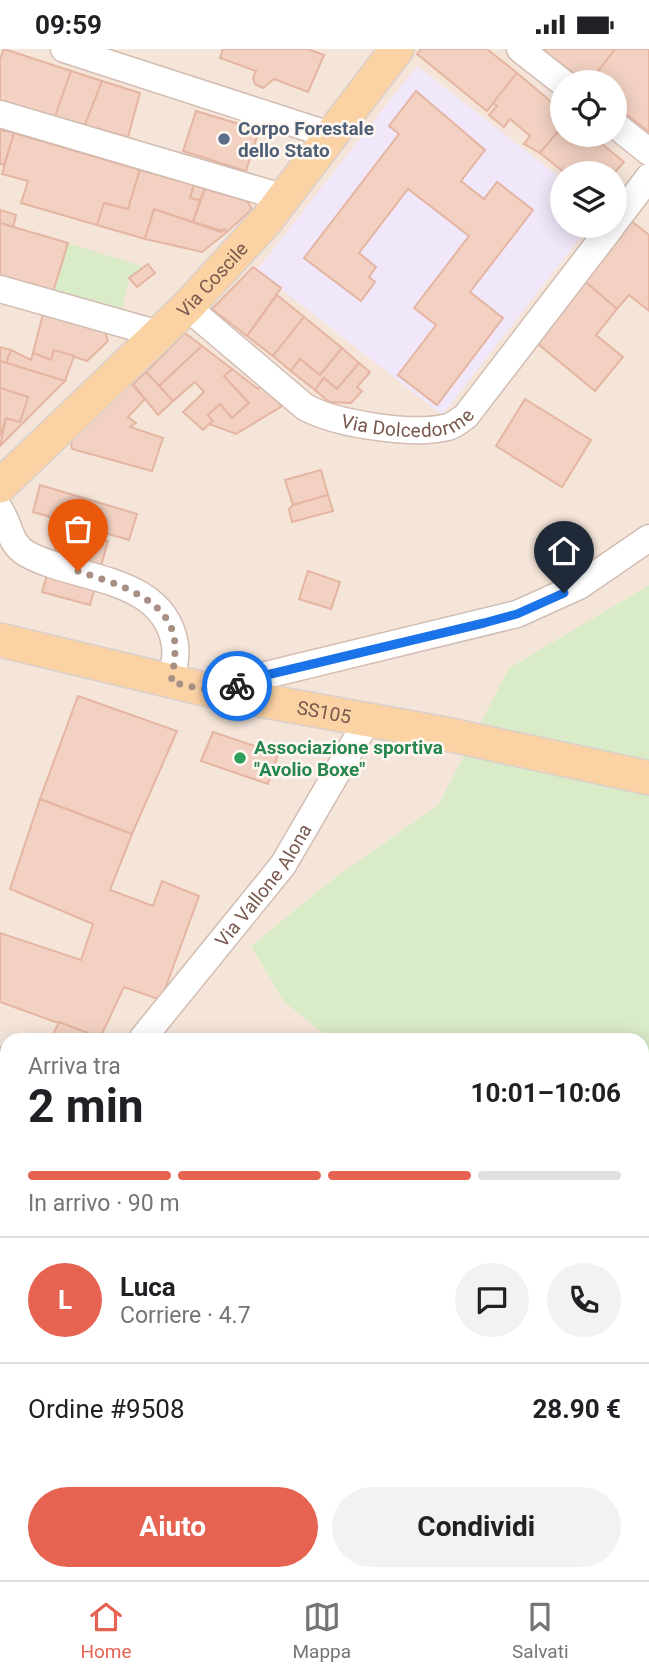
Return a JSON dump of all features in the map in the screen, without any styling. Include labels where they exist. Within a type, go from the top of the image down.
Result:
[{"type":"main road","name":"Via Coscile","points":[[0,486],[187,307],[285,198],[397,49]]},
{"type":"main road","name":"SS105","points":[[0,640],[221,693],[451,735],[649,778]]},
{"type":"street","points":[[64,49],[330,135]]},
{"type":"street","points":[[520,49],[550,73]]},
{"type":"street","points":[[0,114],[285,198]]},
{"type":"street","points":[[627,134],[649,152]]},
{"type":"street","name":"Via Dolcedorme","points":[[627,206],[649,177]]},
{"type":"street","name":"Via Dolcedorme","points":[[187,307],[305,407],[324,417],[429,431],[452,426],[466,416],[602,238]]},
{"type":"street","points":[[0,289],[159,334]]},
{"type":"street","points":[[0,510],[11,539],[26,554],[130,588],[166,616],[176,646],[171,682]]},
{"type":"street","points":[[221,693],[254,678],[517,614],[579,586],[649,538]]},
{"type":"street","name":"Via Vallone Alona","points":[[147,1033],[283,866],[367,721]]},
{"type":"shaded area","points":[[0,49],[649,49],[649,585],[509,668],[438,805],[333,879],[251,946],[284,1002],[323,1033],[0,1033]]},
{"type":"shaded area","points":[[417,66],[550,170],[550,238],[580,238],[442,415],[257,270]]},
{"type":"green space","points":[[68,243],[144,267],[129,279],[121,313],[53,292]]},
{"type":"green space","points":[[649,585],[649,1033],[323,1033],[284,1002],[251,946],[333,879],[438,805],[509,668]]},
{"type":"building","points":[[4,49],[71,71],[55,117],[0,102],[0,59]]},
{"type":"building","points":[[223,49],[308,49],[324,55],[308,92],[274,79],[263,88],[255,84],[253,78],[256,71],[220,58]]},
{"type":"building","points":[[421,49],[487,49],[517,73],[487,111],[417,54]]},
{"type":"building","points":[[540,49],[616,50],[600,70],[569,70]]},
{"type":"building","points":[[615,49],[649,49],[649,132],[627,115],[627,70],[599,70]]},
{"type":"building","points":[[71,71],[102,81],[85,125],[55,117]]},
{"type":"building","points":[[517,73],[550,101],[550,141],[540,153],[524,144],[530,136],[510,119],[504,127],[489,115],[497,106],[493,103]]},
{"type":"building","points":[[102,81],[140,93],[128,137],[85,125]]},
{"type":"building","points":[[416,91],[485,150],[461,181],[484,199],[497,182],[533,210],[470,292],[503,318],[437,405],[398,375],[436,325],[414,308],[469,236],[408,189],[359,253],[376,267],[369,277],[375,282],[361,301],[304,258],[399,134],[389,126]]},
{"type":"building","points":[[196,111],[259,130],[246,171],[183,151]]},
{"type":"building","points":[[0,130],[14,133],[4,165],[0,164]]},
{"type":"building","points":[[14,133],[140,170],[128,209],[104,203],[97,225],[21,203],[28,181],[2,174]]},
{"type":"building","points":[[550,141],[550,147],[606,147],[623,161],[550,161],[540,153]]},
{"type":"building","points":[[140,170],[194,185],[190,198],[200,200],[193,222],[154,209],[145,239],[97,225],[104,203],[128,209]]},
{"type":"building","points":[[194,185],[205,189],[200,200],[190,198]]},
{"type":"building","points":[[205,189],[247,201],[252,209],[227,232],[193,222]]},
{"type":"building","points":[[154,209],[227,232],[202,252],[145,239]]},
{"type":"building","points":[[0,210],[16,215],[13,227],[0,223]]},
{"type":"building","points":[[630,220],[649,235],[649,311],[629,295],[617,309],[582,279],[615,238],[627,238],[627,224]]},
{"type":"building","points":[[0,223],[68,243],[53,292],[0,277]]},
{"type":"building","points":[[148,264],[155,273],[137,287],[129,278]]},
{"type":"building","points":[[253,267],[281,288],[247,336],[212,309]]},
{"type":"building","points":[[582,279],[617,309],[596,335],[623,357],[595,391],[532,339]]},
{"type":"building","points":[[277,295],[304,317],[273,356],[247,336]]},
{"type":"building","points":[[43,314],[105,332],[108,341],[87,361],[54,350],[51,360],[33,353]]},
{"type":"building","points":[[304,317],[342,348],[320,375],[300,359],[291,371],[273,356]]},
{"type":"building","points":[[185,333],[202,346],[159,386],[146,372]]},
{"type":"building","points":[[202,346],[232,369],[224,376],[249,403],[232,418],[220,404],[208,415],[213,421],[203,430],[183,412],[204,392],[195,382],[173,401],[159,386]]},
{"type":"building","points":[[0,347],[11,350],[6,363],[0,361]]},
{"type":"building","points":[[342,348],[359,363],[337,389],[324,378],[315,390],[291,371],[300,359],[320,375]]},
{"type":"building","points":[[11,350],[31,360],[33,353],[51,360],[54,350],[74,356],[65,381],[6,363]]},
{"type":"building","points":[[0,361],[65,381],[0,446],[6,418],[20,422],[28,397],[0,388]]},
{"type":"building","points":[[359,363],[370,372],[357,387],[362,391],[351,403],[329,402],[315,390],[324,378],[337,389]]},
{"type":"building","points":[[232,369],[258,389],[261,386],[282,406],[236,434],[209,424],[213,421],[208,415],[220,404],[232,418],[249,403],[224,376]]},
{"type":"building","points":[[146,372],[173,401],[158,415],[133,384]]},
{"type":"building","points":[[129,381],[145,399],[128,417],[136,423],[130,427],[163,438],[152,471],[72,449],[70,433]]},
{"type":"building","points":[[0,388],[28,397],[20,422],[6,418],[0,436]]},
{"type":"building","points":[[525,399],[591,440],[562,487],[496,446]]},
{"type":"building","points":[[321,470],[328,495],[293,505],[285,480]]},
{"type":"building","points":[[40,485],[137,514],[129,540],[33,512]]},
{"type":"building","points":[[328,495],[333,511],[292,522],[289,509],[293,505]]},
{"type":"building","points":[[61,528],[108,541],[90,605],[42,592]]},
{"type":"building","points":[[308,571],[340,582],[331,609],[299,599]]},
{"type":"building","points":[[78,696],[177,731],[132,834],[40,799]]},
{"type":"building","name":"Associazione sportiva \"Avolio Boxe\"","points":[[213,732],[278,754],[268,784],[201,761]]},
{"type":"building","points":[[40,799],[132,834],[110,890],[153,906],[162,881],[199,896],[161,1000],[124,987],[102,1033],[86,1033],[0,1002],[0,933],[81,960],[93,924],[10,889]]},
{"type":"building","points":[[59,1022],[88,1033],[54,1033]]},
{"type":"way so far","points":[[78,571],[130,588],[166,616],[176,646],[171,682],[221,693],[237,686]]},
{"type":"place","name":"Corpo Forestale dello Stato","points":[[224,139]]},
{"type":"place","name":"Associazione sportiva \"Avolio Boxe\"","points":[[240,758]]},
{"type":"route","points":[[237,686],[254,678],[517,614],[564,593]]}]
